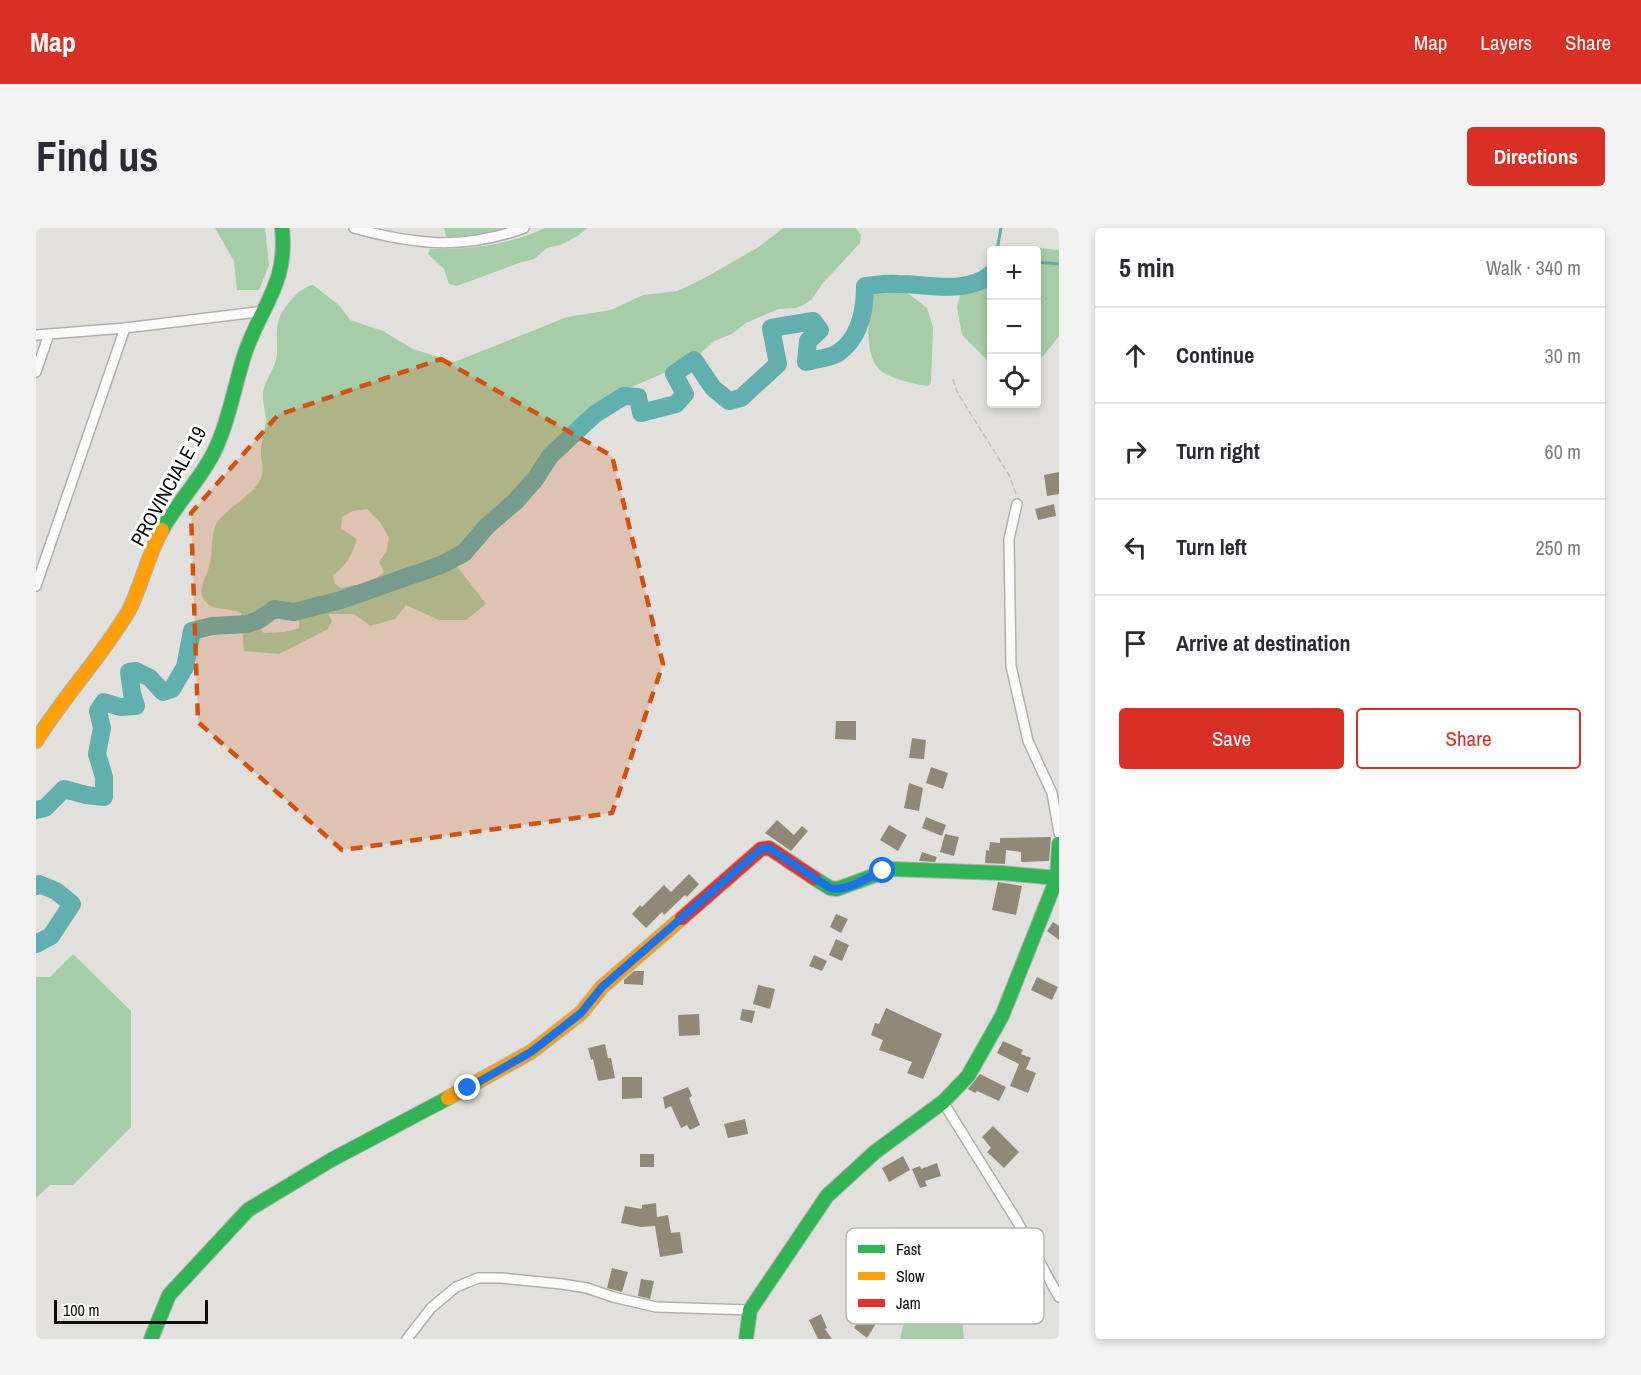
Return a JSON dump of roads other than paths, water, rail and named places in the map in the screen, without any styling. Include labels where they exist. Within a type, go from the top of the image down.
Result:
[{"type":"street","name":"PROVINCIALE 19","points":[[36,741],[48,720],[105,647],[128,611],[141,586],[159,535],[214,452],[249,342],[280,277],[285,253],[282,228]]},
{"type":"street","points":[[354,228],[410,240],[448,244],[488,240],[524,228]]},
{"type":"street","points":[[36,335],[124,328],[265,311]]},
{"type":"street","points":[[36,586],[124,328]]},
{"type":"street","points":[[36,372],[49,334]]},
{"type":"street","points":[[1017,504],[1009,539],[1011,666],[1028,741],[1052,794],[1059,833]]},
{"type":"street","points":[[746,1339],[750,1310],[827,1196],[875,1152],[943,1102],[968,1076],[987,1046],[1016,983],[1058,878],[1059,844]]},
{"type":"street","points":[[151,1339],[169,1295],[248,1210],[331,1160],[531,1052],[581,1013],[602,987],[761,849],[769,848],[830,888],[837,889],[845,888],[874,874],[892,870],[1002,873],[1058,878]]},
{"type":"street","points":[[943,1102],[1021,1228]]},
{"type":"street","points":[[1044,1270],[1059,1297]]},
{"type":"street","points":[[407,1339],[431,1308],[456,1287],[478,1278],[501,1278],[587,1288],[656,1307],[750,1310]]},
{"type":"waterway","points":[[998,246],[1001,228]]},
{"type":"waterway","points":[[1041,262],[1059,264]]},
{"type":"waterway","points":[[36,810],[45,808],[64,789],[104,797],[104,777],[97,754],[102,728],[98,711],[104,702],[120,707],[136,706],[129,672],[136,671],[150,678],[163,692],[172,689],[185,667],[192,631],[212,626],[247,624],[259,620],[274,609],[294,612],[341,600],[441,565],[464,553],[487,526],[516,501],[536,478],[550,456],[595,414],[624,396],[638,397],[641,413],[676,404],[685,394],[674,374],[694,360],[713,388],[729,401],[741,398],[778,364],[771,328],[813,321],[820,330],[808,341],[806,362],[838,353],[852,340],[860,323],[865,286],[894,284],[946,287],[970,284],[987,277]]},
{"type":"waterway","points":[[36,886],[39,884],[56,891],[72,904],[51,936],[36,944]]}]
